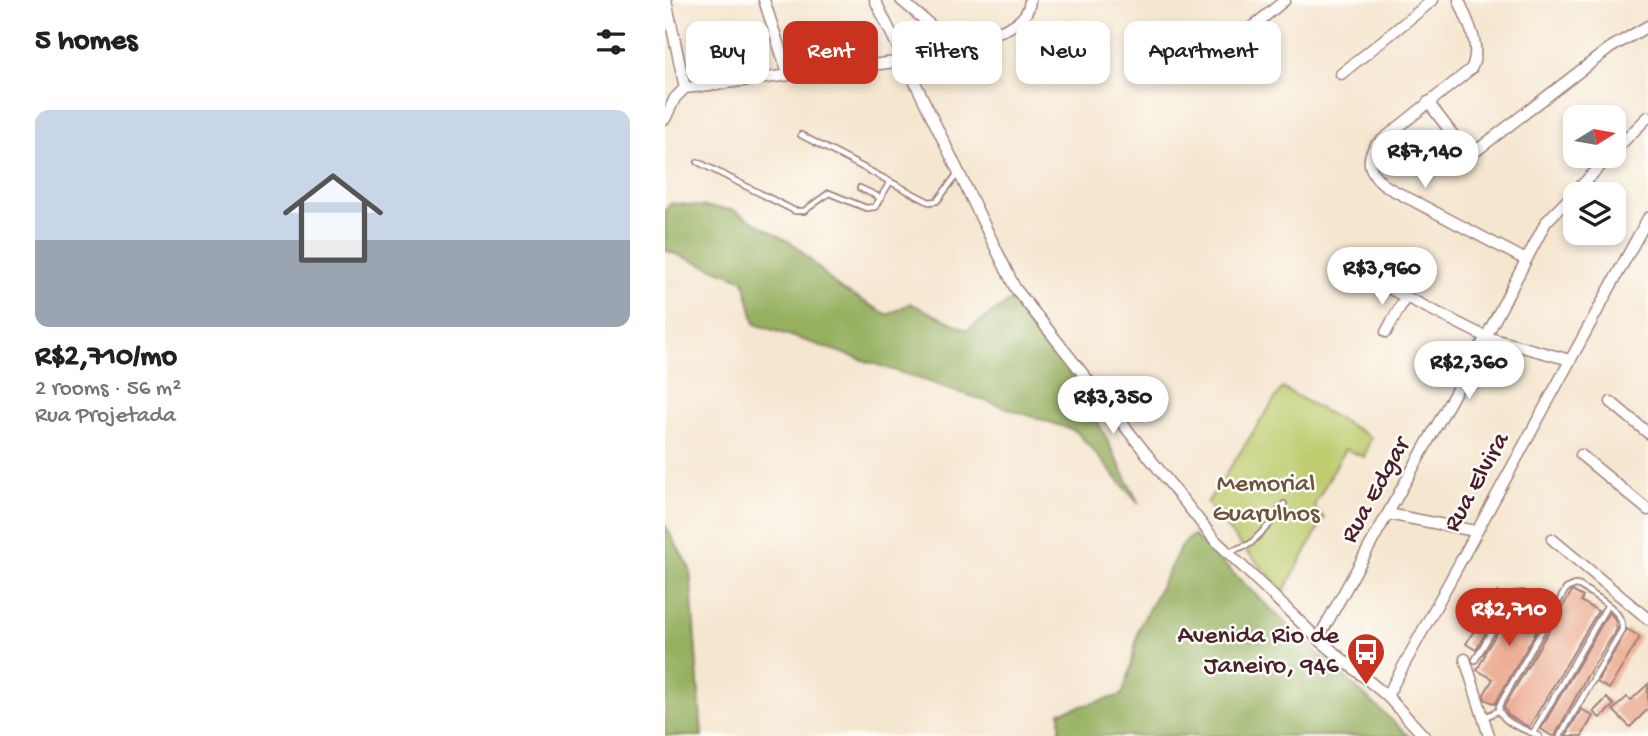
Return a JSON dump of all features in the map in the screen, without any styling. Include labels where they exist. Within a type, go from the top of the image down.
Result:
[{"type":"street","points":[[666,0],[685,88]]},
{"type":"street","points":[[764,0],[783,61]]},
{"type":"street","points":[[875,0],[892,36]]},
{"type":"street","points":[[901,0],[926,21]]},
{"type":"street","points":[[1002,30],[1015,24],[1029,4],[1018,0]]},
{"type":"street","points":[[1259,21],[1285,0]]},
{"type":"street","points":[[1341,74],[1433,0]]},
{"type":"street","points":[[1459,0],[1477,49],[1474,64],[1376,145],[1370,157],[1373,175],[1389,188],[1526,260]]},
{"type":"street","points":[[1428,102],[1464,148],[1476,151],[1610,48],[1648,26]]},
{"type":"street","points":[[665,119],[675,98],[685,88],[783,75]]},
{"type":"street","points":[[916,84],[1015,288],[1214,539],[1318,639],[1387,696],[1424,736]]},
{"type":"street","name":"Rua Edgar","points":[[1626,140],[1648,117]]},
{"type":"street","name":"Rua Edgar","points":[[1318,639],[1486,337],[1546,222],[1598,168]]},
{"type":"street","name":"Rua Elvira","points":[[1387,696],[1648,218]]},
{"type":"street","points":[[1344,266],[1486,337],[1570,360]]},
{"type":"street","points":[[1386,332],[1405,298]]},
{"type":"street","points":[[1611,402],[1648,433]]},
{"type":"street","points":[[1581,455],[1648,510]]},
{"type":"street","points":[[1388,514],[1475,531]]},
{"type":"street","points":[[1552,539],[1648,619]]},
{"type":"street","points":[[1470,659],[1489,736]]},
{"type":"lane","points":[[801,135],[932,203],[937,201],[960,172]]},
{"type":"lane","points":[[698,162],[795,211],[804,211],[829,193],[866,208],[874,207],[890,182]]},
{"type":"lane","points":[[860,188],[881,198]]},
{"type":"lane","points":[[1227,552],[1250,544],[1269,525],[1284,504]]},
{"type":"lane","points":[[1539,736],[1504,719],[1498,711],[1500,701],[1566,589],[1575,585],[1622,618],[1622,630],[1560,736]]},
{"type":"lane","points":[[1470,659],[1514,594],[1523,593],[1554,610]]},
{"type":"lane","points":[[1533,733],[1607,606]]},
{"type":"lane","points":[[1485,718],[1498,711]]},
{"type":"green space","points":[[671,203],[733,210],[795,245],[839,288],[888,315],[910,303],[967,330],[1013,299],[1081,388],[1139,504],[1076,431],[755,324],[744,280],[665,250],[665,210]]},
{"type":"green space","name":"Memorial Guarulhos","points":[[1282,388],[1371,437],[1364,457],[1345,449],[1314,506],[1324,518],[1284,591],[1238,542],[1207,503]]},
{"type":"green space","points":[[665,525],[690,569],[702,736],[665,736]]},
{"type":"green space","points":[[1193,535],[1409,736],[1060,736],[1060,712],[1122,695],[1139,628],[1181,546]]},
{"type":"building","points":[[1572,591],[1583,597],[1581,601],[1598,611],[1529,727],[1508,715],[1504,707]]},
{"type":"building","points":[[1497,592],[1506,597],[1476,650],[1466,644]]},
{"type":"building","points":[[1517,601],[1545,616],[1495,704],[1485,699],[1484,694],[1493,679],[1477,670]]},
{"type":"building","points":[[1609,612],[1615,619],[1617,629],[1587,676],[1555,736],[1552,736],[1541,729]]},
{"type":"building","points":[[1627,629],[1640,637],[1609,689],[1597,682]]},
{"type":"building","points":[[1648,684],[1648,709],[1630,727],[1613,710],[1627,697],[1631,700]]},
{"type":"building","points":[[1607,698],[1614,705],[1600,718],[1593,712]]},
{"type":"building","points":[[1581,709],[1593,716],[1582,736],[1566,736]]},
{"type":"place","name":"Avenida Rio de Janeiro, 946","points":[[1366,686]]}]
